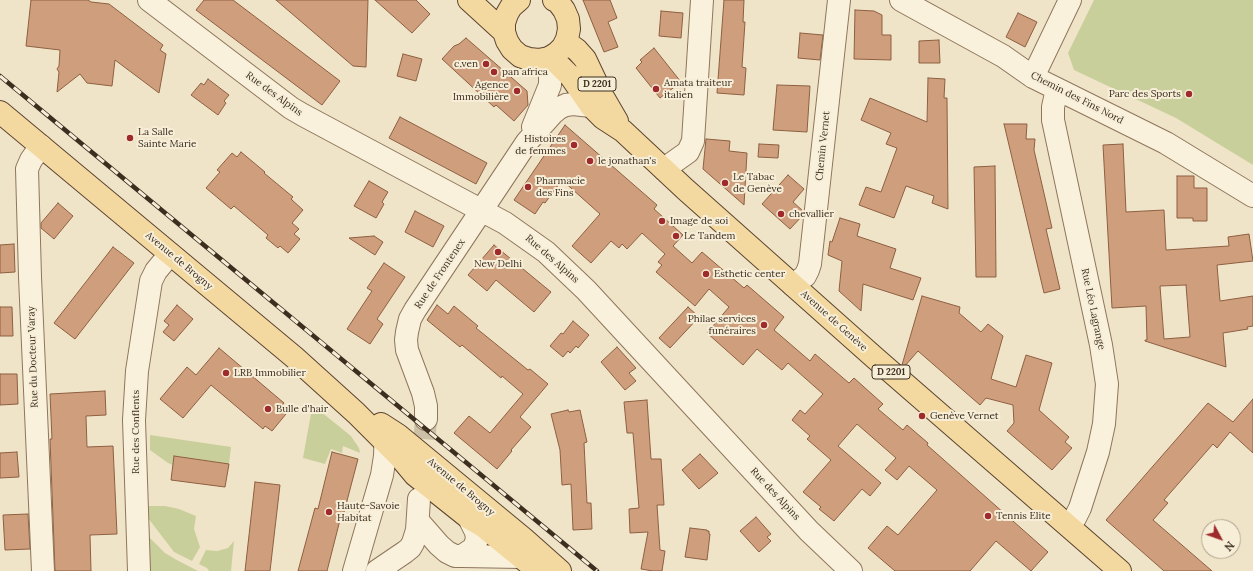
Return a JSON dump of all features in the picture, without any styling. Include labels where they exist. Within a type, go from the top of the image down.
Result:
[{"type":"main road","points":[[470,0],[485,4],[515,3]]},
{"type":"main road","points":[[470,0],[504,32]]},
{"type":"main road","points":[[515,3],[507,14],[504,23],[504,32],[512,50],[520,56],[549,54],[569,29],[568,19],[564,10],[556,1]]},
{"type":"main road","name":"Avenue de Genève","points":[[549,54],[577,50],[585,60],[603,97],[623,131]]},
{"type":"main road","name":"Avenue de Genève","points":[[549,54],[571,76],[591,106],[603,118],[623,131],[664,170],[908,387],[1120,571]]},
{"type":"main road","name":"Avenue de Brogny","points":[[0,112],[294,357],[390,442],[415,475],[469,518],[484,526],[538,571]]},
{"type":"main road","name":"Avenue de Brogny","points":[[390,442],[398,435],[524,539],[560,571]]},
{"type":"main road","points":[[521,557],[532,558],[556,571]]},
{"type":"street","name":"Rue des Alpins","points":[[149,0],[291,108],[338,135],[482,210],[535,243],[576,279],[810,532],[851,571]]},
{"type":"street","points":[[664,170],[688,152],[693,142],[702,0]]},
{"type":"street","name":"Chemin Vernet","points":[[793,285],[804,276],[810,264],[839,0]]},
{"type":"street","name":"Chemin des Fins Nord","points":[[900,0],[1003,56],[1032,77],[1166,142],[1253,196]]},
{"type":"street","points":[[1032,77],[1070,0]]},
{"type":"street","name":"Rue de Frontenex","points":[[527,142],[547,94],[549,54]]},
{"type":"street","name":"Rue Léo Lagrange","points":[[1057,89],[1053,107],[1053,125],[1101,345],[1107,384],[1106,411],[1098,452],[1080,508],[1075,518],[1068,525]]},
{"type":"street","name":"Rue de Frontenex","points":[[426,419],[426,406],[423,393],[407,350],[406,332],[410,319],[527,142],[559,108],[573,104],[591,106]]},
{"type":"street","name":"Rue du Docteur Varay","points":[[41,146],[30,160],[27,169],[30,277],[43,571]]},
{"type":"street","name":"Rue des Conflents","points":[[139,571],[134,420],[137,371],[151,281],[156,271],[170,254]]},
{"type":"street","points":[[356,412],[375,449],[382,475]]},
{"type":"street","points":[[420,499],[416,536],[410,548],[380,564],[355,569],[390,442],[406,455],[412,456],[446,475]]},
{"type":"street","points":[[382,475],[398,471],[406,471],[415,475]]},
{"type":"street","points":[[462,556],[474,548],[477,539],[476,532],[469,518]]},
{"type":"street","points":[[418,521],[439,545],[455,556],[521,557]]},
{"type":"street","points":[[366,532],[380,564]]},
{"type":"green space","name":"Parc des Sports","points":[[1094,0],[1253,0],[1253,165],[1176,118],[1074,70],[1068,53]]},
{"type":"green space","points":[[315,407],[351,436],[359,448],[360,453],[343,446],[342,453],[331,449],[325,464],[303,458],[312,408]]},
{"type":"green space","points":[[150,435],[231,447],[229,464],[175,456],[173,465],[150,450]]},
{"type":"green space","points":[[149,506],[165,506],[179,509],[196,516],[194,529],[200,547],[192,561],[174,552],[148,518]]},
{"type":"green space","points":[[150,538],[165,553],[198,571],[146,571],[146,540]]},
{"type":"green space","points":[[234,541],[231,571],[209,571],[207,568],[199,564],[206,550],[217,551],[228,548]]},
{"type":"building","points":[[31,0],[88,0],[91,2],[109,4],[163,45],[160,50],[166,54],[159,93],[115,60],[112,86],[87,83],[80,74],[57,92],[59,72],[57,69],[59,66],[60,50],[26,46]]},
{"type":"building","points":[[204,0],[233,0],[340,81],[322,105],[196,10]]},
{"type":"building","points":[[276,0],[368,0],[366,67],[353,66]]},
{"type":"building","points":[[375,0],[416,0],[430,14],[412,33]]},
{"type":"building","points":[[583,0],[610,0],[617,18],[608,22],[618,47],[604,52]]},
{"type":"building","points":[[724,0],[744,0],[743,22],[745,22],[742,67],[746,68],[744,95],[717,93]]},
{"type":"building","points":[[855,10],[874,11],[882,15],[882,35],[891,35],[891,60],[854,59]]},
{"type":"building","points":[[661,11],[683,13],[681,38],[659,36]]},
{"type":"building","points":[[1018,13],[1037,22],[1025,47],[1006,37]]},
{"type":"building","points":[[800,33],[823,35],[820,60],[798,58]]},
{"type":"building","points":[[466,38],[527,91],[528,105],[514,121],[496,105],[494,107],[442,59],[454,46]]},
{"type":"building","points":[[939,40],[940,63],[919,63],[919,41]]},
{"type":"building","points":[[654,48],[681,82],[660,98],[636,68],[642,62],[640,60]]},
{"type":"building","points":[[403,54],[422,59],[416,81],[397,76]]},
{"type":"building","points":[[928,78],[945,79],[944,98],[947,98],[948,209],[932,203],[934,196],[906,186],[894,218],[859,205],[866,187],[881,192],[897,148],[886,144],[891,133],[861,120],[870,98],[927,122]]},
{"type":"building","points":[[208,79],[229,95],[224,101],[226,103],[218,115],[191,95],[201,83],[204,85]]},
{"type":"building","points":[[777,85],[810,86],[807,132],[773,130]]},
{"type":"building","points":[[400,117],[487,163],[476,184],[389,138]]},
{"type":"building","points":[[1004,124],[1027,124],[1026,139],[1035,139],[1034,150],[1052,228],[1046,229],[1060,289],[1044,293]]},
{"type":"building","points":[[565,125],[657,205],[654,209],[683,235],[673,246],[692,263],[702,252],[744,288],[747,285],[784,317],[774,330],[810,361],[815,354],[849,383],[854,378],[883,404],[878,409],[903,430],[907,425],[928,443],[927,445],[1048,552],[1031,571],[996,541],[970,571],[895,571],[868,548],[887,526],[898,535],[937,490],[909,466],[897,480],[885,470],[896,458],[857,424],[838,446],[881,483],[870,496],[862,489],[834,521],[819,509],[821,507],[803,492],[831,460],[807,439],[810,436],[792,420],[800,410],[805,414],[823,394],[788,363],[782,370],[757,349],[743,365],[707,333],[729,307],[709,289],[695,306],[656,272],[662,265],[658,262],[665,254],[642,233],[627,249],[622,244],[619,248],[611,241],[591,263],[572,246],[600,214],[562,180],[535,214],[514,200]]},
{"type":"building","points":[[706,139],[730,141],[729,151],[747,153],[744,205],[703,169]]},
{"type":"building","points":[[759,144],[779,145],[778,158],[758,157]]},
{"type":"building","points":[[1123,144],[1126,212],[1164,210],[1166,250],[1229,246],[1228,237],[1249,234],[1253,261],[1217,265],[1220,301],[1253,296],[1253,326],[1247,327],[1248,329],[1223,333],[1226,367],[1145,341],[1147,340],[1146,306],[1112,308],[1103,145]],"holes":[[[1186,285],[1190,337],[1164,339],[1160,286]]]},
{"type":"building","points":[[241,152],[293,197],[291,199],[303,210],[292,223],[299,229],[294,234],[300,239],[288,253],[280,246],[278,248],[266,238],[268,235],[234,206],[231,209],[206,188],[220,172],[217,170],[232,153],[237,157]]},
{"type":"building","points":[[995,166],[996,277],[976,277],[974,167]]},
{"type":"building","points":[[788,175],[804,189],[793,202],[803,211],[803,215],[790,229],[762,204]]},
{"type":"building","points":[[1177,176],[1194,176],[1194,188],[1207,188],[1207,221],[1193,221],[1193,218],[1177,218]]},
{"type":"building","points":[[369,181],[388,192],[382,202],[384,204],[376,218],[354,206]]},
{"type":"building","points":[[58,203],[73,216],[54,239],[41,228],[41,223]]},
{"type":"building","points":[[415,211],[444,226],[433,247],[405,232]]},
{"type":"building","points":[[840,218],[860,224],[857,236],[896,249],[890,268],[921,278],[913,300],[863,284],[861,311],[839,291],[842,261],[828,255],[830,241],[832,242]]},
{"type":"building","points":[[374,236],[383,242],[375,255],[349,238]]},
{"type":"building","points":[[14,244],[15,272],[0,273],[0,245]]},
{"type":"building","points":[[494,245],[551,292],[534,312],[496,280],[487,291],[468,275]]},
{"type":"building","points":[[113,247],[134,263],[75,339],[54,323]]},
{"type":"building","points":[[384,263],[405,277],[377,319],[383,324],[370,344],[347,329],[372,291],[367,288]]},
{"type":"building","points":[[922,296],[960,307],[959,313],[981,332],[988,324],[1003,336],[991,379],[1016,387],[1026,355],[1052,363],[1039,410],[1069,437],[1065,442],[1072,448],[1052,470],[1007,431],[1014,423],[1013,405],[986,398],[980,405],[918,351],[904,367],[902,365]]},
{"type":"building","points":[[177,305],[193,319],[174,341],[163,332],[169,325],[164,321]]},
{"type":"building","points":[[437,305],[448,314],[454,306],[478,326],[476,328],[528,370],[530,369],[548,384],[520,417],[531,427],[497,469],[454,433],[469,416],[490,433],[523,394],[502,376],[501,378],[462,345],[460,347],[427,320]]},
{"type":"building","points":[[0,307],[12,307],[13,336],[0,336]]},
{"type":"building","points":[[688,307],[699,317],[670,348],[659,338]]},
{"type":"building","points":[[573,321],[589,335],[578,348],[576,346],[570,353],[568,351],[563,357],[550,346],[561,333],[563,334]]},
{"type":"building","points":[[617,347],[636,368],[629,373],[636,381],[625,390],[601,362]]},
{"type":"building","points":[[219,348],[284,403],[279,409],[286,414],[272,431],[265,426],[263,429],[211,385],[183,418],[160,399],[187,367],[196,375]]},
{"type":"building","points":[[0,374],[17,374],[18,404],[0,405]]},
{"type":"building","points":[[105,391],[106,415],[86,416],[87,447],[113,446],[117,534],[90,535],[91,571],[55,571],[50,439],[52,439],[50,394]]},
{"type":"building","points":[[1253,399],[1253,453],[1230,432],[1217,448],[1213,444],[1164,500],[1168,503],[1153,520],[1212,571],[1164,571],[1106,520],[1208,403],[1233,422]]},
{"type":"building","points":[[647,400],[651,459],[661,459],[664,505],[657,505],[660,550],[665,551],[662,571],[641,569],[648,532],[630,533],[629,509],[639,508],[633,433],[627,433],[624,402]]},
{"type":"building","points":[[568,410],[569,412],[580,410],[587,442],[584,443],[587,503],[591,503],[592,529],[573,530],[571,484],[562,485],[560,450],[551,414]]},
{"type":"building","points":[[17,452],[19,477],[0,478],[0,453]]},
{"type":"building","name":"Haute-Savoie Habitat","points":[[332,452],[358,459],[343,516],[341,516],[327,571],[298,571],[315,508],[318,509]]},
{"type":"building","points":[[700,454],[718,473],[699,489],[682,470]]},
{"type":"building","points":[[174,456],[229,464],[225,487],[171,480]]},
{"type":"building","points":[[255,482],[280,485],[270,571],[245,571]]},
{"type":"building","points":[[28,514],[30,549],[5,550],[3,515]]},
{"type":"building","points":[[756,517],[771,534],[767,537],[771,541],[759,552],[740,531]]},
{"type":"building","points":[[690,528],[709,531],[710,534],[707,560],[685,557]]},
{"type":"tunnel","points":[[422,472],[426,419]]},
{"type":"railway","points":[[0,76],[597,571]]},
{"type":"place","name":"c.ven","points":[[486,64]]},
{"type":"place","name":"pan africa","points":[[494,72]]},
{"type":"place","name":"Amata traiteur italien","points":[[656,89]]},
{"type":"place","name":"Agence Immobilière","points":[[517,91]]},
{"type":"place","name":"Parc des Sports","points":[[1189,94]]},
{"type":"place","name":"La Salle Sainte Marie","points":[[130,138]]},
{"type":"place","name":"Histoires de femmes","points":[[574,145]]},
{"type":"place","name":"le jonathan's","points":[[590,161]]},
{"type":"place","name":"Le Tabac de Genève","points":[[725,183]]},
{"type":"place","name":"Pharmacie des Fins","points":[[528,187]]},
{"type":"place","name":"chevallier","points":[[781,214]]},
{"type":"place","name":"Image de soi","points":[[662,221]]},
{"type":"place","name":"Le Tandem","points":[[676,236]]},
{"type":"place","name":"New Delhi","points":[[498,252]]},
{"type":"place","name":"Esthetic center","points":[[706,274]]},
{"type":"place","name":"Philae services funéraires","points":[[764,325]]},
{"type":"place","name":"LRB Immobilier","points":[[226,373]]},
{"type":"place","name":"Bulle d'hair","points":[[268,409]]},
{"type":"place","name":"Genève Vernet","points":[[922,416]]},
{"type":"place","name":"Haute-Savoie Habitat","points":[[329,512]]},
{"type":"place","name":"Tennis Elite","points":[[988,516]]}]
